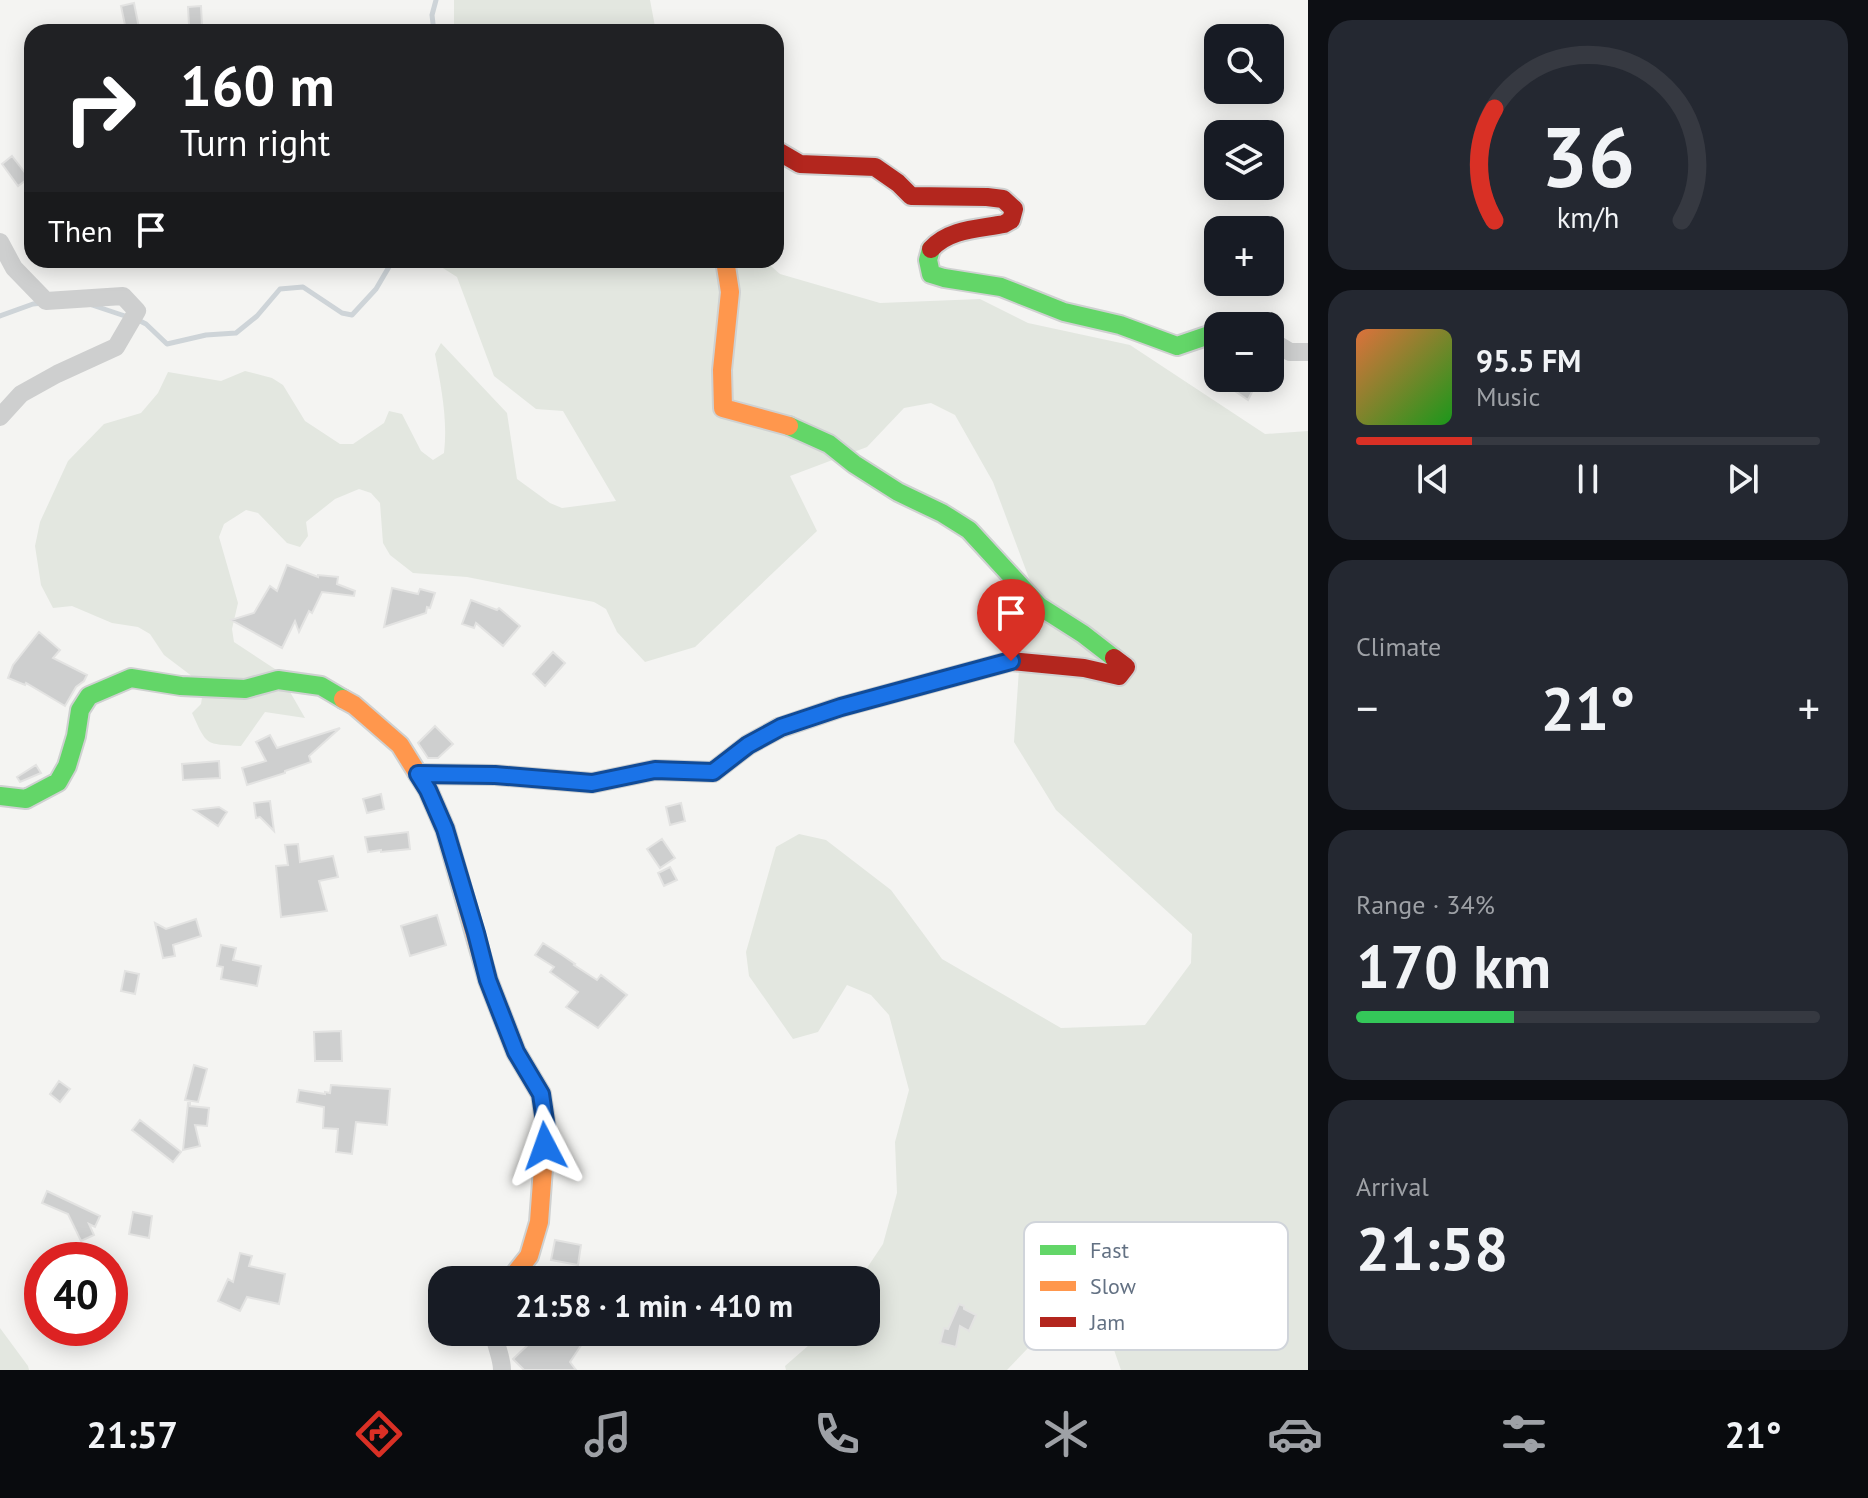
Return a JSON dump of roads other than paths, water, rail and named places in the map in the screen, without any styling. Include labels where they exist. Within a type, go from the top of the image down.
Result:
[{"type":"street","points":[[784,155],[800,164],[875,167],[911,196],[1003,199],[1014,209],[1011,220],[1004,224],[952,234],[935,243],[927,252],[931,274],[1001,287],[1064,312],[1120,325],[1177,346],[1204,337]]},
{"type":"street","points":[[0,242],[14,268],[46,301],[123,296],[137,311],[116,347],[21,394],[0,417]]},
{"type":"street","points":[[418,774],[495,775],[592,783],[655,770],[713,772],[748,745],[781,727],[841,707],[1011,661],[1084,668],[1119,676],[1126,667],[1039,606],[969,530],[887,485],[829,444],[792,427],[723,408],[722,370],[730,292],[726,268]]},
{"type":"street","points":[[1284,348],[1290,352],[1308,352]]},
{"type":"street","points":[[0,796],[26,799],[58,782],[67,766],[80,710],[89,696],[131,678],[181,686],[245,689],[278,680],[321,686],[354,705],[400,745],[428,790],[445,829],[488,980],[516,1052],[541,1094],[546,1128],[539,1222],[529,1256],[521,1266]]},
{"type":"street","points":[[496,1346],[502,1370]]},
{"type":"waterway","points":[[433,24],[436,0]]},
{"type":"waterway","points":[[138,320],[167,344],[206,335],[236,333],[257,316],[280,289],[303,287],[342,313],[352,315],[376,289],[388,268]]},
{"type":"waterway","points":[[0,316],[43,303]]},
{"type":"waterway","points":[[92,305],[128,317]]}]
